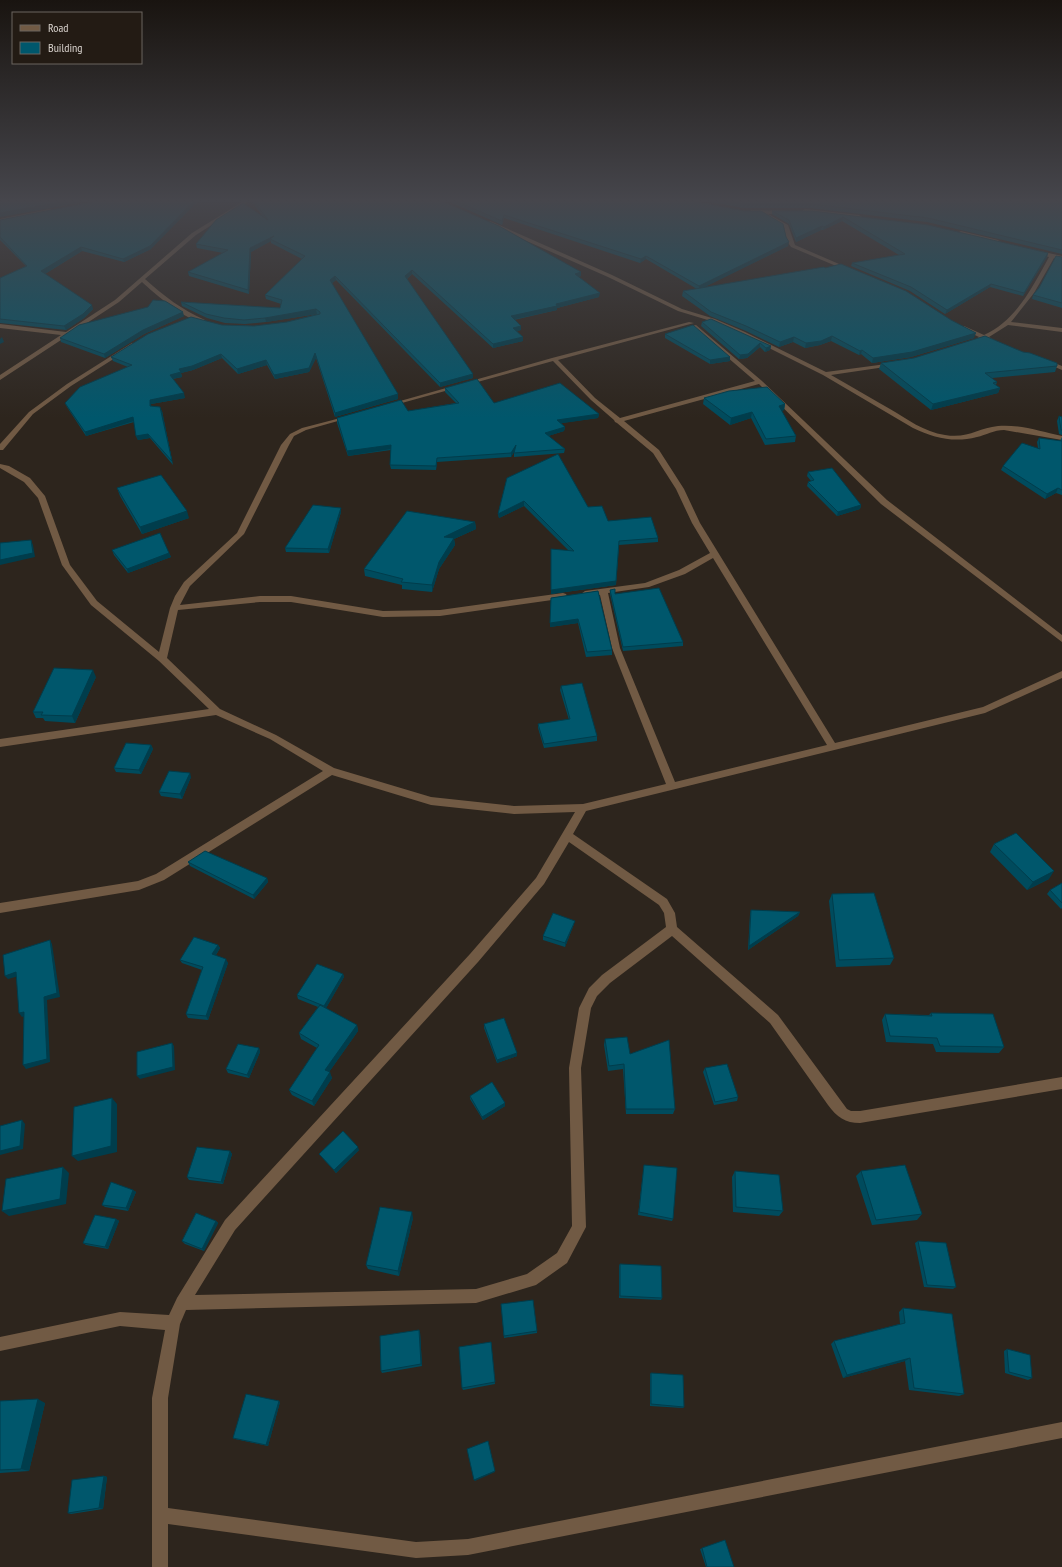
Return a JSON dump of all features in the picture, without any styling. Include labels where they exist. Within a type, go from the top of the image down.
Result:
[{"type":"street","points":[[0,378],[117,301],[150,272]]},
{"type":"street","points":[[601,272],[680,310],[713,320],[742,333],[826,374],[915,428],[929,434],[957,439],[967,438],[994,428],[1004,428],[1062,438]]},
{"type":"street","points":[[969,342],[983,338],[1007,324],[1033,291],[1043,272]]},
{"type":"street","points":[[142,279],[188,318],[209,323]]},
{"type":"street","points":[[680,310],[691,323],[760,382],[884,502],[1062,639]]},
{"type":"street","points":[[385,406],[691,323]]},
{"type":"street","points":[[1007,324],[1062,330]]},
{"type":"street","points":[[958,325],[996,343]]},
{"type":"street","points":[[0,326],[66,334]]},
{"type":"street","points":[[0,448],[31,413],[68,385],[141,339]]},
{"type":"street","points":[[1036,358],[1062,368]]},
{"type":"street","points":[[554,359],[593,399],[656,452],[680,489],[696,523],[833,747]]},
{"type":"street","points":[[826,374],[897,363]]},
{"type":"street","points":[[618,421],[760,382]]},
{"type":"street","points":[[162,659],[174,608],[179,596],[187,584],[240,534],[285,445],[292,435],[304,429],[356,414]]},
{"type":"street","points":[[0,466],[27,480],[42,498],[66,565],[94,604],[162,659],[217,711],[273,737],[330,771],[431,801],[514,810],[582,808],[985,710],[1062,674]]},
{"type":"street","points":[[174,608],[260,599],[291,599],[383,614],[440,613],[646,585],[682,572],[715,554]]},
{"type":"street","points":[[603,591],[616,648],[672,786]]},
{"type":"street","points":[[0,744],[217,711]]},
{"type":"street","points":[[0,908],[139,885],[160,877],[330,771]]},
{"type":"street","points":[[160,1567],[160,1398],[173,1323],[182,1303],[230,1224],[480,952],[540,881],[582,808]]},
{"type":"street","points":[[567,834],[663,902],[670,913],[672,929],[774,1019],[842,1113],[851,1117],[860,1117],[1062,1083]]},
{"type":"street","points":[[182,1303],[476,1296],[531,1280],[562,1258],[579,1228],[575,1068],[585,1008],[593,992],[606,979],[672,929]]},
{"type":"street","points":[[0,1344],[120,1319],[173,1323]]},
{"type":"street","points":[[160,1515],[416,1550],[468,1547],[1062,1430]]},
{"type":"building","points":[[13,272],[43,272],[92,305],[83,314],[64,326],[0,319],[0,278]]},
{"type":"building","points":[[188,272],[249,272],[248,290]]},
{"type":"building","points":[[288,272],[410,272],[405,276],[473,374],[440,383],[335,276],[330,280],[398,394],[335,413],[315,353],[309,368],[274,375],[266,360],[237,369],[221,354],[192,366],[179,369],[181,372],[170,375],[184,393],[150,400],[150,406],[160,407],[172,461],[148,434],[136,436],[133,417],[85,432],[65,403],[80,387],[132,365],[111,357],[148,334],[191,317],[222,325],[254,326],[287,322],[320,314],[320,312],[316,309],[244,320],[206,314],[181,302],[280,308],[282,300],[265,295]]},
{"type":"building","points":[[414,272],[581,272],[575,274],[600,293],[556,304],[557,306],[511,316],[521,326],[513,328],[523,337],[493,344]]},
{"type":"building","points":[[674,272],[727,272],[699,286]]},
{"type":"building","points":[[794,272],[861,272],[906,291],[951,320],[976,333],[912,352],[873,358],[862,350],[860,351],[832,336],[821,341],[806,343],[794,337],[780,342],[711,312],[683,291]]},
{"type":"building","points":[[874,272],[1037,272],[1024,293],[991,284],[947,310],[911,287]]},
{"type":"building","points":[[1047,272],[1062,272],[1062,303],[1033,295],[1039,288]]},
{"type":"building","points":[[153,300],[165,301],[183,312],[143,330],[104,354],[60,338],[79,325],[148,307]]},
{"type":"building","points":[[711,319],[771,346],[766,348],[760,343],[748,354],[740,355],[702,322]]},
{"type":"building","points":[[693,325],[730,357],[710,360],[665,334]]},
{"type":"building","points":[[985,336],[1023,352],[1030,353],[1057,363],[1057,366],[985,373],[997,382],[993,383],[1000,388],[933,404],[881,363],[914,358]]},
{"type":"building","points":[[477,379],[494,403],[560,383],[599,414],[557,420],[565,427],[545,433],[565,449],[514,453],[516,445],[511,453],[437,458],[436,466],[390,465],[391,445],[347,451],[337,418],[401,400],[408,411],[459,403],[445,388]]},
{"type":"building","points":[[767,387],[785,404],[779,406],[796,436],[766,439],[752,412],[731,418],[704,398],[729,391]]},
{"type":"building","points":[[1059,416],[1062,417],[1062,430],[1061,430]]},
{"type":"building","points":[[1039,438],[1062,441],[1062,490],[1058,488],[1047,494],[1003,466],[1022,443],[1040,449]]},
{"type":"building","points":[[558,454],[588,507],[602,506],[608,521],[651,517],[658,538],[619,541],[616,581],[551,590],[551,549],[574,551],[524,501],[498,514],[507,478]]},
{"type":"building","points":[[832,468],[861,505],[838,512],[808,482],[814,480],[808,472]]},
{"type":"building","points":[[161,475],[187,511],[140,527],[117,488]]},
{"type":"building","points":[[313,505],[341,508],[328,549],[285,548]]},
{"type":"building","points":[[407,511],[475,522],[444,537],[454,538],[439,562],[432,585],[401,582],[403,579],[364,569]]},
{"type":"building","points":[[160,533],[169,553],[127,569],[112,550]]},
{"type":"building","points":[[31,540],[33,553],[0,560],[0,543]]},
{"type":"building","points":[[659,588],[683,642],[623,647],[610,590],[615,589],[615,594]]},
{"type":"building","points":[[598,591],[612,650],[587,652],[578,619],[550,623],[551,598]]},
{"type":"building","points":[[54,668],[93,670],[72,716],[41,715],[43,712],[33,712]]},
{"type":"building","points":[[582,683],[597,736],[544,744],[538,724],[570,719],[561,686]]},
{"type":"building","points":[[126,743],[151,745],[139,770],[114,768]]},
{"type":"building","points":[[169,771],[190,773],[180,794],[159,792]]},
{"type":"building","points":[[1016,833],[1054,871],[1033,882],[994,844]]},
{"type":"building","points":[[205,851],[267,878],[253,895],[188,862]]},
{"type":"building","points":[[1062,883],[1062,903],[1050,890]]},
{"type":"building","points":[[874,893],[894,958],[839,960],[832,894]]},
{"type":"building","points":[[751,910],[800,912],[749,946]]},
{"type":"building","points":[[553,913],[575,921],[565,943],[543,936]]},
{"type":"building","points":[[194,937],[218,945],[212,954],[226,959],[206,1016],[186,1014],[203,967],[180,960]]},
{"type":"building","points":[[50,940],[57,993],[44,997],[47,1059],[23,1065],[24,1012],[19,1013],[16,972],[5,976],[3,955]]},
{"type":"building","points":[[317,964],[343,974],[324,1006],[297,995]]},
{"type":"building","points":[[320,1005],[357,1025],[325,1070],[330,1072],[312,1101],[289,1090],[319,1045],[299,1033]]},
{"type":"building","points":[[931,1013],[993,1014],[1004,1047],[940,1046],[937,1038],[890,1036],[885,1014],[932,1016]]},
{"type":"building","points":[[504,1018],[517,1053],[497,1060],[484,1024]]},
{"type":"building","points":[[627,1037],[630,1054],[669,1040],[675,1109],[626,1109],[624,1064],[609,1066],[605,1039]]},
{"type":"building","points":[[172,1043],[173,1067],[137,1076],[137,1052]]},
{"type":"building","points":[[238,1044],[259,1048],[247,1075],[226,1069]]},
{"type":"building","points":[[727,1064],[738,1097],[715,1102],[705,1068]]},
{"type":"building","points":[[492,1082],[505,1103],[482,1117],[470,1096]]},
{"type":"building","points":[[112,1098],[111,1146],[72,1156],[74,1107]]},
{"type":"building","points":[[22,1120],[20,1146],[0,1151],[0,1126]]},
{"type":"building","points":[[343,1131],[358,1147],[334,1170],[319,1154]]},
{"type":"building","points":[[197,1147],[230,1151],[221,1182],[187,1177]]},
{"type":"building","points":[[644,1165],[677,1168],[673,1219],[639,1212]]},
{"type":"building","points":[[905,1165],[922,1214],[876,1220],[861,1171]]},
{"type":"building","points":[[63,1167],[60,1199],[2,1211],[6,1179]]},
{"type":"building","points":[[735,1171],[779,1175],[783,1211],[736,1207]]},
{"type":"building","points":[[111,1182],[133,1190],[126,1208],[102,1205]]},
{"type":"building","points":[[380,1207],[412,1212],[398,1271],[366,1265]]},
{"type":"building","points":[[196,1213],[216,1221],[202,1249],[182,1241]]},
{"type":"building","points":[[95,1215],[116,1219],[105,1247],[83,1243]]},
{"type":"building","points":[[918,1241],[946,1243],[956,1287],[927,1285]]},
{"type":"building","points":[[620,1264],[661,1266],[662,1298],[620,1296]]},
{"type":"building","points":[[533,1300],[537,1331],[504,1336],[501,1304]]},
{"type":"building","points":[[903,1308],[952,1314],[964,1394],[914,1388],[910,1358],[847,1375],[834,1341],[905,1323]]},
{"type":"building","points":[[419,1330],[421,1364],[381,1371],[380,1336]]},
{"type":"building","points":[[491,1342],[495,1382],[462,1388],[459,1347]]},
{"type":"building","points":[[1007,1349],[1030,1355],[1032,1378],[1009,1372]]},
{"type":"building","points":[[651,1373],[683,1375],[684,1407],[651,1404]]},
{"type":"building","points":[[246,1394],[279,1401],[266,1445],[233,1438]]},
{"type":"building","points":[[38,1399],[21,1469],[0,1470],[0,1401]]},
{"type":"building","points":[[488,1441],[495,1471],[474,1480],[467,1449]]},
{"type":"building","points":[[104,1476],[99,1508],[68,1513],[72,1480]]},
{"type":"building","points":[[725,1540],[734,1567],[707,1567],[702,1548]]}]
